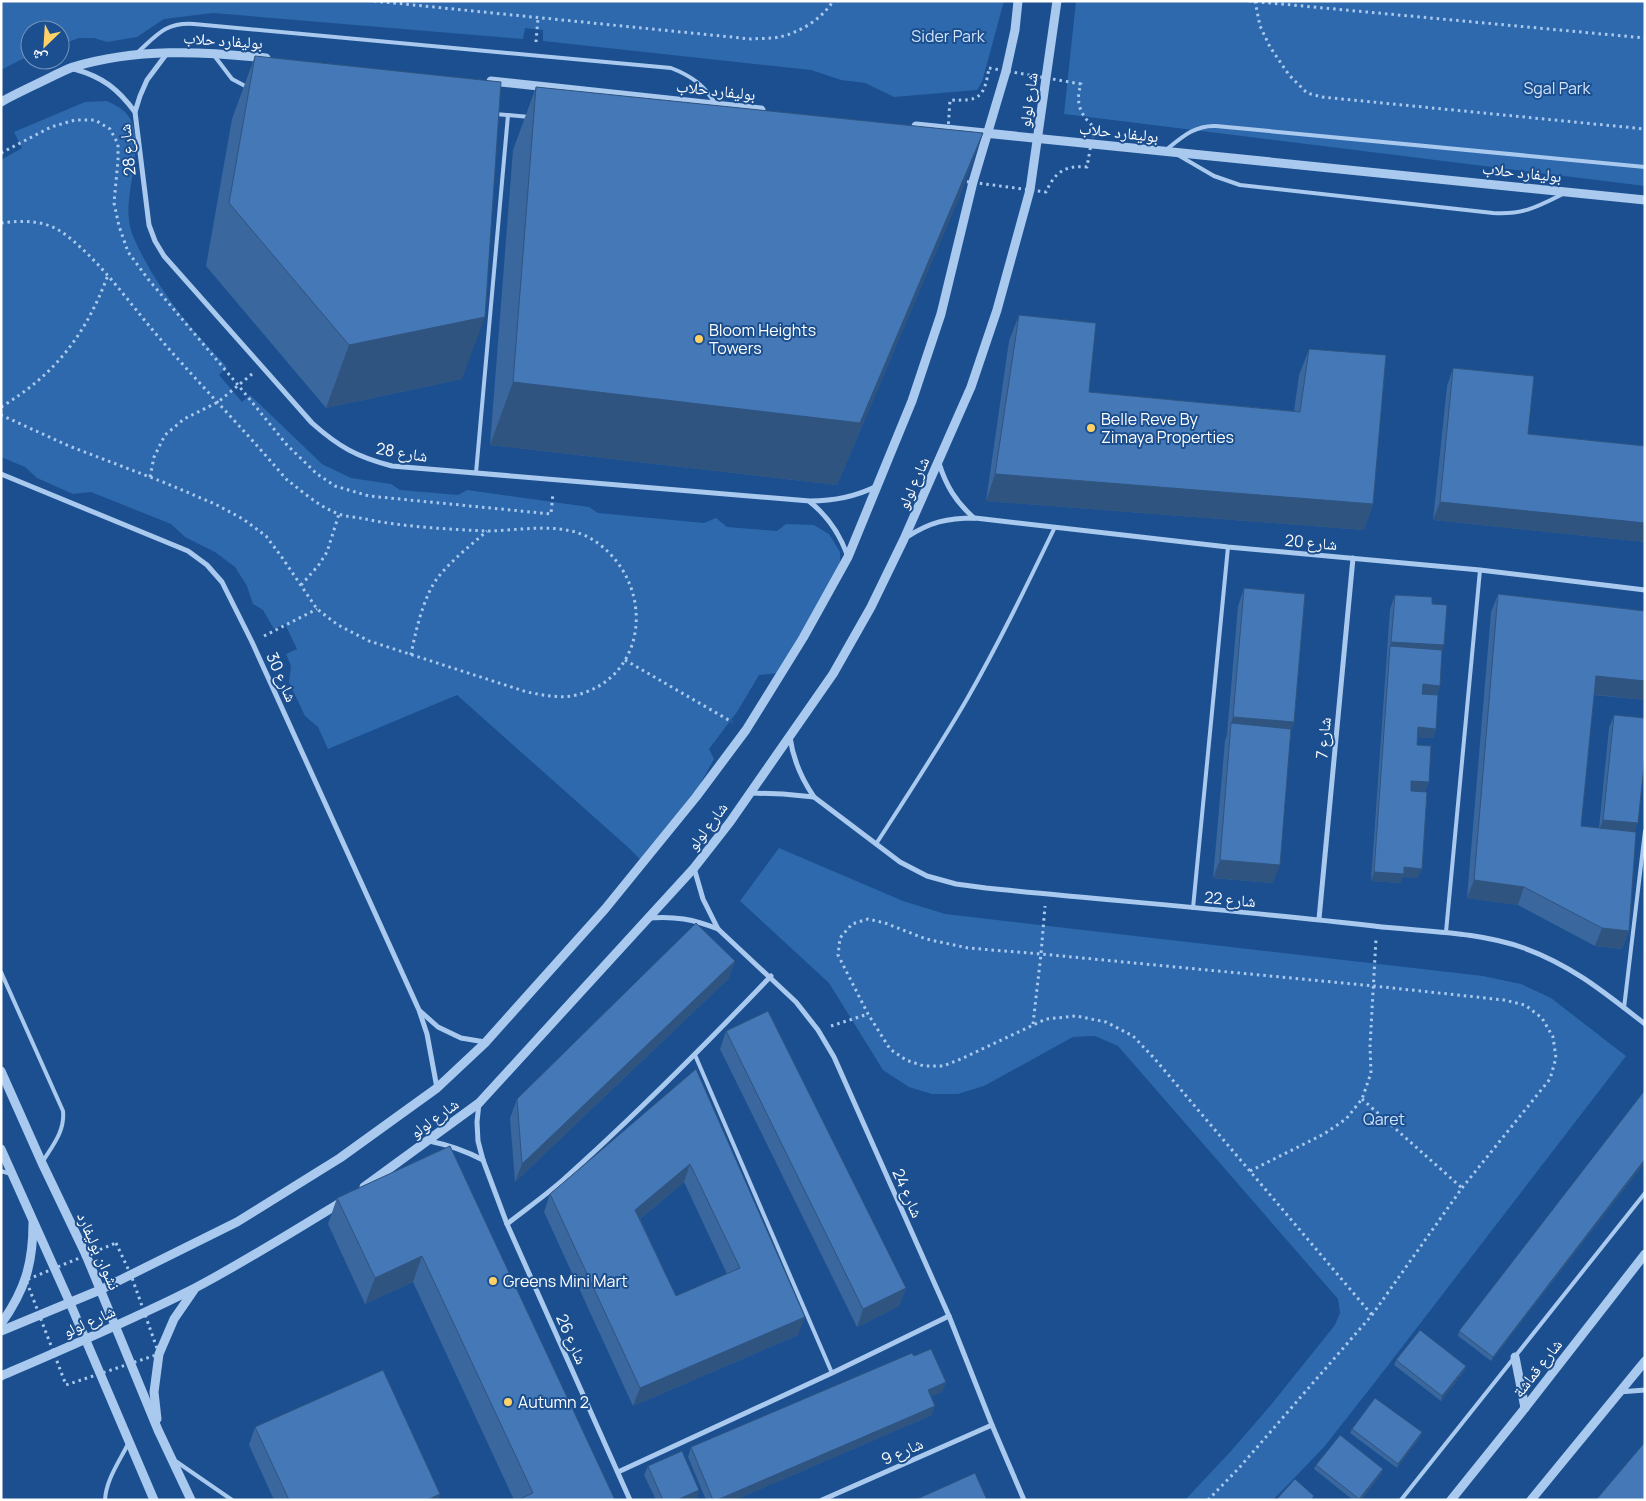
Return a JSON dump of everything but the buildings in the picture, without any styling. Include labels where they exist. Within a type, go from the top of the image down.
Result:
[{"type":"street","name":"شارع لولو","points":[[1,1331],[100,1290],[237,1222],[340,1158],[437,1088],[485,1043],[605,909],[696,797],[746,730],[803,638],[848,557],[912,401],[940,314],[973,182],[1006,71],[1015,30],[1018,1]]},
{"type":"street","name":"شارع لولو","points":[[1,1376],[86,1340],[195,1288],[276,1242],[354,1194],[479,1103],[694,868],[750,793],[833,674],[871,607],[904,539],[971,387],[997,310],[1030,190],[1057,1]]},
{"type":"street","name":"شارع 28","points":[[168,52],[147,80],[135,112],[146,208],[149,225],[155,241],[164,256],[312,422],[329,438],[348,451],[392,466],[810,501],[844,499],[862,494],[877,486]]},
{"type":"street","name":"بوليفارد حلاب","points":[[1,102],[72,68],[103,59],[136,54],[212,52],[271,59]]},
{"type":"street","name":"شارع 28","points":[[72,68],[91,73],[108,83],[123,96],[135,112]]},
{"type":"street","name":"بوليفارد حلاب","points":[[479,80],[768,111]]},
{"type":"street","points":[[710,116],[726,106]]},
{"type":"street","name":"بوليفارد حلاب","points":[[910,125],[1645,200]]},
{"type":"street","points":[[938,462],[952,493],[962,507],[975,518]]},
{"type":"street","name":"شارع 30","points":[[1,474],[188,551],[207,565],[222,582],[252,642],[419,1010],[427,1034],[437,1088]]},
{"type":"street","points":[[810,501],[823,512],[833,526],[842,541],[848,557]]},
{"type":"street","name":"شارع 20","points":[[904,539],[920,528],[938,521],[956,518],[975,518],[1228,547],[1480,570],[1645,590]]},
{"type":"street","name":"شارع 7","points":[[1319,920],[1353,558]]},
{"type":"street","name":"شارع 22","points":[[790,737],[792,753],[798,769],[814,797],[900,862],[927,876],[956,884],[1446,932],[1494,940],[1523,948],[1559,963],[1593,983],[1645,1024]]},
{"type":"street","points":[[750,793],[814,797]]},
{"type":"street","name":"شارع 24","points":[[694,868],[703,900],[718,929]]},
{"type":"street","name":"شارع 24","points":[[647,918],[684,918],[718,929],[771,976],[796,1002],[818,1030],[834,1057],[949,1316],[1024,1500]]},
{"type":"street","points":[[507,1224],[562,1180],[626,1122],[771,976]]},
{"type":"street","name":"شارع 30","points":[[419,1010],[438,1027],[461,1038],[485,1043]]},
{"type":"street","name":"نشوان بوليفارد","points":[[1,1071],[86,1255],[158,1430],[190,1500]]},
{"type":"street","name":"شارع 26","points":[[479,1103],[478,1141],[483,1160],[507,1224],[630,1500]]},
{"type":"street","points":[[428,1140],[457,1148],[483,1160]]},
{"type":"street","points":[[1,1149],[33,1218],[154,1500]]},
{"type":"street","points":[[1,1324],[12,1308],[26,1280],[33,1249],[33,1218]]},
{"type":"street","name":"شارع قماشة","points":[[1451,1500],[1645,1254]]},
{"type":"street","points":[[158,1430],[154,1392],[159,1354],[174,1319],[195,1288]]},
{"type":"street","points":[[618,1472],[832,1373],[949,1316]]},
{"type":"street","points":[[1515,1357],[1525,1408]]},
{"type":"street","points":[[1531,1500],[1645,1361]]},
{"type":"street","points":[[1619,1392],[1645,1390]]},
{"type":"street","name":"شارع 9","points":[[822,1500],[992,1425]]},
{"type":"lane","points":[[136,54],[167,27],[180,23],[671,68],[698,82],[708,92],[716,105]]},
{"type":"lane","points":[[212,52],[232,78],[254,90]]},
{"type":"lane","points":[[488,113],[536,118]]},
{"type":"lane","points":[[476,473],[508,115]]},
{"type":"lane","points":[[1164,151],[1192,130],[1216,126],[1645,167]]},
{"type":"lane","points":[[1174,153],[1214,176],[1240,185],[1493,213],[1510,214],[1527,211],[1567,192]]},
{"type":"lane","points":[[876,844],[967,699],[998,642],[1055,527]]},
{"type":"lane","points":[[1193,908],[1228,547]]},
{"type":"lane","points":[[1446,932],[1480,570]]},
{"type":"lane","points":[[1624,1008],[1645,831]]},
{"type":"lane","points":[[1,972],[64,1111],[62,1129],[42,1163]]},
{"type":"lane","points":[[695,1054],[832,1373]]},
{"type":"lane","points":[[1,1171],[13,1174]]},
{"type":"lane","points":[[1401,1500],[1645,1193]]},
{"type":"lane","points":[[105,1500],[109,1482],[129,1442]]},
{"type":"lane","points":[[171,1457],[232,1500]]},
{"type":"path","points":[[374,1],[751,39],[779,37],[806,27],[828,10],[833,1]]},
{"type":"path","points":[[1249,1],[1645,38]]},
{"type":"path","points":[[1255,2],[1260,26],[1270,47],[1289,75],[1307,93],[1322,97],[1645,129]]},
{"type":"path","points":[[534,55],[538,18]]},
{"type":"path","points":[[1,223],[21,220],[44,224],[66,234],[108,275],[156,334],[286,478],[311,498],[339,514],[392,524],[486,531],[548,528],[575,532],[599,543],[618,561],[631,584],[637,610],[635,636],[625,660],[611,678],[592,689],[571,696],[549,696],[527,692],[369,641],[338,625],[317,609],[266,536],[244,519],[215,504],[69,446],[1,415]]},
{"type":"path","points":[[1,407],[20,396],[44,376],[65,354],[86,324],[97,304],[108,275]]},
{"type":"path","points":[[150,477],[154,457],[165,435],[184,418],[218,402],[262,366]]},
{"type":"path","points":[[301,586],[327,552],[339,514]]},
{"type":"path","points":[[411,655],[416,629],[425,603],[438,577],[486,531]]},
{"type":"path","points":[[252,642],[317,609]]},
{"type":"path","points":[[625,660],[746,730]]},
{"type":"path","points":[[1033,1025],[1042,954],[1046,894]]},
{"type":"path","points":[[1208,1500],[1239,1468],[1372,1315],[1462,1188],[1550,1079],[1556,1058],[1553,1037],[1542,1018],[1525,1005],[1504,1000],[968,948],[946,944],[868,919],[852,924],[840,938],[838,955],[879,1034],[890,1049],[906,1060],[924,1066],[943,1066],[1046,1019],[1076,1016],[1106,1022],[1133,1036],[1154,1058],[1372,1315]]},
{"type":"path","points":[[1250,1171],[1332,1129],[1346,1119],[1362,1099],[1371,1073],[1370,1046],[1377,926]]},
{"type":"path","points":[[818,1030],[868,1014]]},
{"type":"path","points":[[1362,1099],[1462,1188]]},
{"type":"green space","name":"Sider Park","points":[[1,1],[1004,1],[982,82],[977,90],[894,97],[865,83],[841,80],[811,70],[543,41],[543,30],[525,28],[523,39],[213,13],[164,19],[137,37],[107,42],[94,38],[79,38],[70,41],[70,20],[20,20],[20,60],[1,70]]},
{"type":"green space","name":"Sgal Park","points":[[1076,1],[1645,1],[1645,186],[1064,114]]},
{"type":"green space","points":[[107,101],[120,108],[129,118],[134,130],[136,144],[128,207],[129,220],[134,238],[151,271],[181,314],[227,367],[219,375],[242,402],[250,395],[322,464],[351,478],[391,484],[400,490],[458,495],[467,490],[589,507],[598,513],[704,523],[716,518],[727,527],[777,531],[786,524],[814,525],[829,534],[840,552],[840,570],[779,673],[759,675],[737,712],[709,749],[714,759],[699,786],[640,859],[457,695],[328,749],[318,727],[305,716],[289,682],[291,666],[286,654],[297,649],[285,624],[274,629],[263,610],[253,604],[247,586],[235,567],[215,552],[185,537],[171,524],[91,492],[73,494],[37,478],[25,467],[1,457],[1,160],[22,148],[14,132],[85,102]]},
{"type":"green space","name":"Qaret","points":[[779,848],[903,901],[945,914],[1483,976],[1521,984],[1551,998],[1626,1056],[1324,1447],[1273,1500],[1185,1500],[1270,1406],[1335,1325],[1340,1313],[1338,1299],[1118,1046],[1095,1036],[1073,1037],[984,1086],[958,1094],[932,1094],[909,1087],[883,1070],[829,983],[740,901]]},
{"type":"place","name":"Bloom Heights Towers","points":[[699,339]]},
{"type":"place","name":"Belle Reve By Zimaya Properties","points":[[1091,428]]},
{"type":"place","name":"Greens Mini Mart","points":[[493,1281]]},
{"type":"place","name":"Autumn 2","points":[[508,1402]]}]
